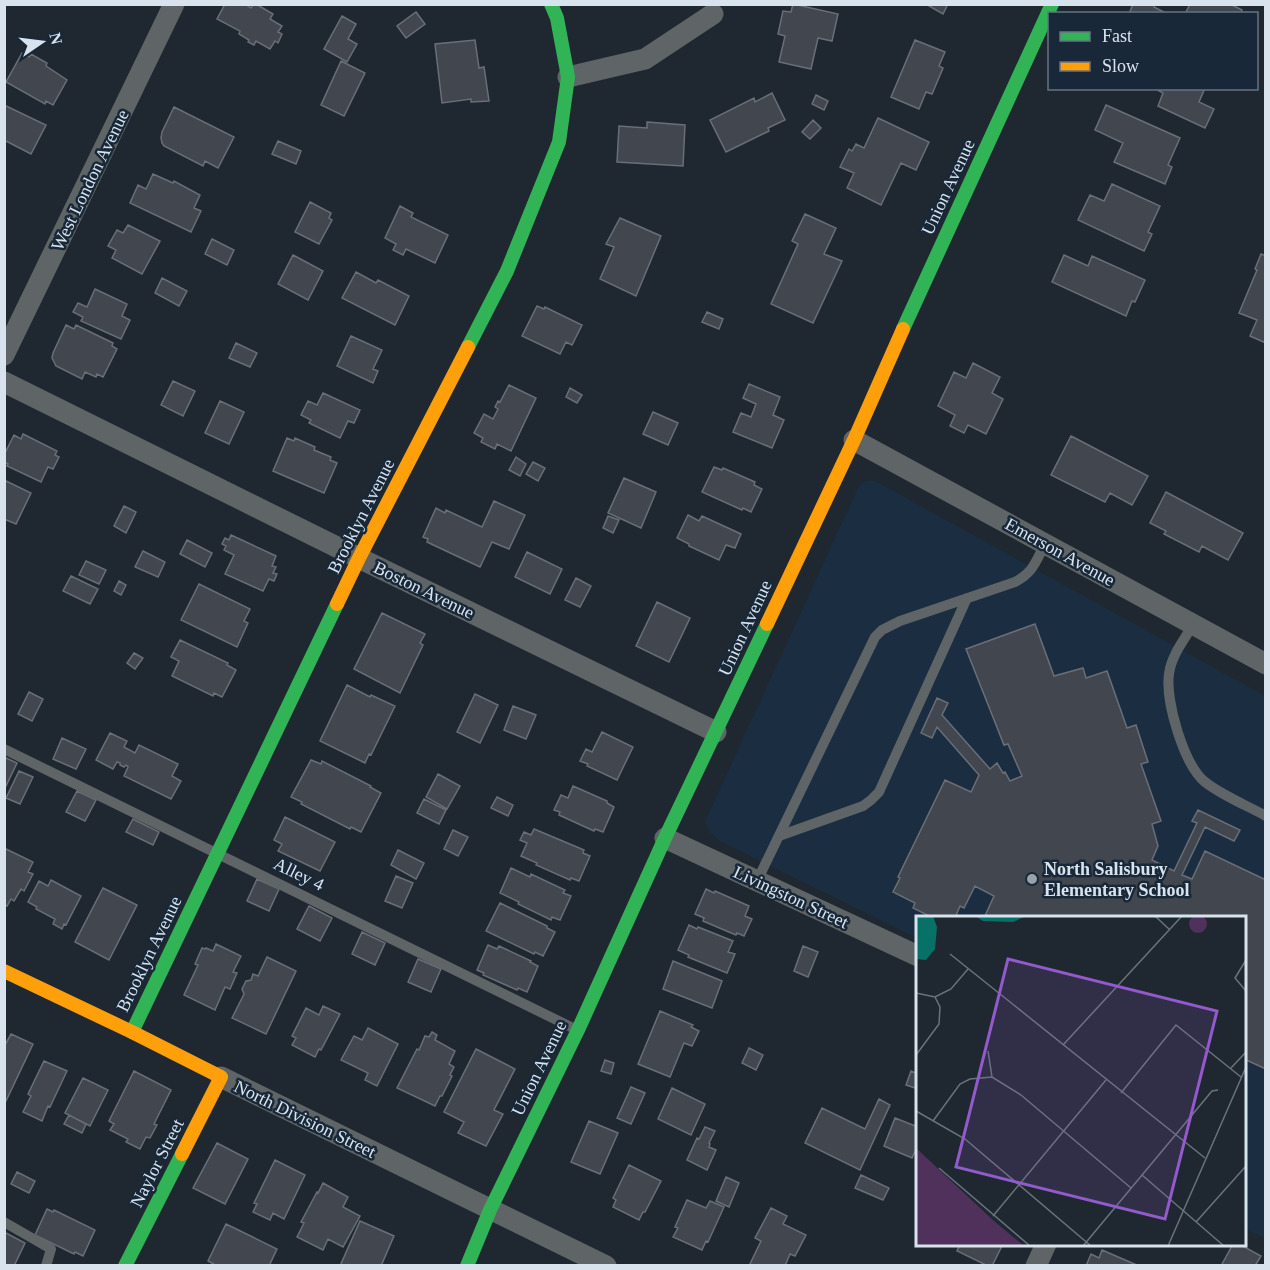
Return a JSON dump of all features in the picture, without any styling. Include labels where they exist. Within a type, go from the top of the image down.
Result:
[{"type":"street","name":"West London Avenue","points":[[4,356],[174,4]]},
{"type":"street","name":"Brooklyn Avenue","points":[[132,1032],[359,558],[507,271],[559,142],[568,77],[557,18],[551,4]]},
{"type":"street","name":"Union Avenue","points":[[467,1266],[490,1210],[578,1030],[665,837],[854,440],[1048,13]]},
{"type":"street","points":[[568,77],[645,59],[713,14]]},
{"type":"street","name":"Boston Avenue","points":[[4,382],[716,732]]},
{"type":"street","name":"Emerson Avenue","points":[[854,440],[1266,664]]},
{"type":"street","name":"Livingston Street","points":[[665,837],[916,955]]},
{"type":"street","name":"North Division Street","points":[[4,971],[606,1266]]},
{"type":"street","name":"Naylor Street","points":[[125,1266],[221,1077]]},
{"type":"street","points":[[1036,1266],[1046,1246]]},
{"type":"lane","points":[[757,881],[875,637],[882,630],[900,621],[1024,578],[1045,544]]},
{"type":"lane","points":[[779,836],[863,806],[879,792],[967,598]]},
{"type":"lane","points":[[1193,625],[1173,658],[1169,674],[1168,690],[1172,712],[1184,750],[1203,781],[1266,816]]},
{"type":"lane","name":"Alley 4","points":[[4,749],[578,1030]]},
{"type":"lane","points":[[4,1222],[51,1249],[46,1266]]},
{"type":"shaded area","name":"North Salisbury Elementary School","points":[[866,481],[875,481],[1265,696],[1265,1238],[1246,1229],[1246,916],[916,916],[916,938],[720,841],[710,832],[705,822],[859,486]]},
{"type":"building","points":[[225,4],[245,4],[251,8],[253,4],[256,4],[273,14],[270,19],[282,26],[278,32],[282,34],[278,43],[275,41],[270,49],[256,41],[254,45],[248,42],[249,40],[239,34],[240,31],[217,19]]},
{"type":"building","points":[[793,4],[838,14],[832,41],[818,38],[811,69],[779,62],[785,36],[778,34],[783,11],[791,12]]},
{"type":"building","points":[[930,4],[948,4],[943,14],[929,6]]},
{"type":"building","points":[[1133,4],[1155,4],[1154,7],[1164,12],[1130,12]]},
{"type":"building","points":[[1190,4],[1230,4],[1242,10],[1242,12],[1186,12]]},
{"type":"building","points":[[416,12],[425,24],[406,38],[397,26]]},
{"type":"building","points":[[342,16],[356,24],[348,39],[357,44],[347,62],[324,49]]},
{"type":"building","points":[[475,40],[479,68],[484,67],[489,101],[471,102],[471,99],[442,103],[435,44]]},
{"type":"building","points":[[915,40],[945,52],[939,66],[943,68],[932,94],[926,92],[919,109],[891,97]]},
{"type":"building","points":[[22,53],[29,57],[31,54],[47,63],[46,66],[67,80],[53,105],[46,101],[45,104],[6,82]]},
{"type":"building","points":[[341,61],[365,73],[344,116],[321,105]]},
{"type":"building","points":[[1158,90],[1204,90],[1199,102],[1214,109],[1205,128],[1158,106],[1163,93]]},
{"type":"building","points":[[772,93],[785,120],[768,128],[769,131],[726,152],[710,120],[754,98],[755,102]]},
{"type":"building","points":[[816,95],[828,101],[824,110],[812,104]]},
{"type":"building","points":[[4,105],[46,125],[31,154],[4,140]]},
{"type":"building","points":[[1106,105],[1180,138],[1168,165],[1172,167],[1165,184],[1114,162],[1123,143],[1095,130]]},
{"type":"building","points":[[174,107],[234,137],[218,168],[205,161],[203,166],[164,146],[161,138],[162,132]]},
{"type":"building","points":[[878,118],[929,142],[916,170],[901,163],[881,205],[847,188],[854,173],[840,167],[849,149],[852,151],[856,144],[864,148]]},
{"type":"building","points":[[813,120],[821,128],[810,139],[802,132]]},
{"type":"building","points":[[647,122],[685,125],[683,166],[617,162],[619,126],[647,128]]},
{"type":"building","points":[[278,141],[301,151],[296,164],[272,154]]},
{"type":"building","points":[[153,174],[173,183],[174,181],[200,195],[194,208],[201,211],[191,232],[130,203],[138,185],[146,189]]},
{"type":"building","points":[[1112,184],[1160,206],[1148,232],[1152,234],[1144,251],[1078,220],[1090,195],[1104,201]]},
{"type":"building","points":[[310,202],[331,213],[329,218],[332,220],[319,244],[295,232]]},
{"type":"building","points":[[400,206],[413,213],[411,217],[448,235],[435,263],[406,249],[403,255],[393,250],[396,244],[385,238]]},
{"type":"building","points":[[805,214],[836,228],[824,254],[842,261],[813,323],[771,304],[798,244],[792,241]]},
{"type":"building","points":[[620,218],[661,236],[636,296],[600,279],[614,247],[606,244]]},
{"type":"building","points":[[128,225],[160,241],[142,274],[112,258],[116,250],[108,246],[117,230],[123,233]]},
{"type":"building","points":[[212,239],[234,250],[227,265],[205,254]]},
{"type":"building","points":[[1261,254],[1266,256],[1266,343],[1250,336],[1257,320],[1239,313],[1257,270],[1255,269]]},
{"type":"building","points":[[293,255],[323,271],[308,300],[278,284]]},
{"type":"building","points":[[1064,255],[1088,266],[1092,256],[1145,280],[1126,316],[1052,282]]},
{"type":"building","points":[[356,272],[409,296],[395,325],[342,298]]},
{"type":"building","points":[[162,278],[187,291],[179,306],[155,293]]},
{"type":"building","points":[[95,289],[127,304],[122,316],[130,320],[121,339],[81,321],[83,317],[73,312],[78,303],[87,307]]},
{"type":"building","points":[[537,306],[544,309],[545,307],[582,325],[572,345],[566,342],[560,354],[522,336]]},
{"type":"building","points":[[707,312],[723,319],[719,329],[702,322]]},
{"type":"building","points":[[66,325],[74,329],[76,325],[113,343],[112,346],[117,349],[103,377],[97,374],[96,377],[85,372],[82,379],[56,366],[52,358],[53,353]]},
{"type":"building","points":[[351,336],[382,350],[373,369],[378,371],[373,383],[337,366]]},
{"type":"building","points":[[236,343],[257,353],[250,367],[229,358]]},
{"type":"building","points":[[973,363],[1000,377],[992,393],[1003,399],[986,434],[968,425],[964,433],[950,426],[955,415],[938,406],[954,372],[966,378]]},
{"type":"building","points":[[173,381],[195,391],[183,416],[161,405]]},
{"type":"building","points":[[749,384],[780,397],[773,415],[784,420],[772,448],[733,432],[741,413],[751,417],[756,404],[743,398]]},
{"type":"building","points":[[509,385],[536,398],[511,451],[497,444],[495,449],[481,442],[483,438],[474,433],[484,414],[493,419],[498,409],[495,407]]},
{"type":"building","points":[[570,388],[582,395],[577,403],[566,397]]},
{"type":"building","points":[[323,393],[360,410],[354,423],[348,421],[340,438],[309,423],[311,420],[301,415],[308,401],[317,405]]},
{"type":"building","points":[[220,401],[244,412],[229,444],[205,433]]},
{"type":"building","points":[[653,412],[678,423],[668,445],[643,434]]},
{"type":"building","points":[[23,434],[57,451],[55,455],[59,457],[53,469],[48,467],[41,482],[7,466],[8,464],[4,462],[4,455],[14,435],[21,439]]},
{"type":"building","points":[[1071,436],[1148,476],[1132,505],[1110,493],[1105,502],[1051,475]]},
{"type":"building","points":[[287,438],[294,441],[295,438],[315,447],[314,450],[331,457],[330,460],[337,463],[324,493],[273,471]]},
{"type":"building","points":[[516,457],[526,464],[520,476],[509,470]]},
{"type":"building","points":[[533,462],[545,468],[538,481],[526,474]]},
{"type":"building","points":[[714,467],[722,470],[723,468],[755,482],[754,485],[762,489],[751,512],[702,492]]},
{"type":"building","points":[[624,478],[656,492],[641,528],[608,513]]},
{"type":"building","points":[[4,480],[31,493],[16,524],[4,519]]},
{"type":"building","points":[[1166,492],[1243,533],[1228,560],[1202,546],[1199,552],[1164,534],[1166,531],[1150,523]]},
{"type":"building","points":[[494,501],[525,515],[509,549],[492,542],[480,567],[427,542],[428,539],[423,537],[436,508],[445,513],[446,510],[482,527]]},
{"type":"building","points":[[124,506],[136,512],[126,533],[114,526]]},
{"type":"building","points":[[688,515],[699,521],[702,516],[741,534],[735,548],[726,545],[719,560],[677,538]]},
{"type":"building","points":[[608,516],[619,520],[613,533],[603,528]]},
{"type":"building","points":[[231,535],[276,556],[272,566],[276,567],[273,573],[277,574],[274,581],[269,579],[263,591],[225,574],[234,555],[224,550],[226,546],[222,544],[225,538],[229,540]]},
{"type":"building","points":[[187,540],[212,553],[205,567],[180,554]]},
{"type":"building","points":[[143,551],[165,562],[158,577],[135,567]]},
{"type":"building","points":[[527,552],[562,569],[550,594],[515,577]]},
{"type":"building","points":[[86,561],[106,570],[99,584],[79,575]]},
{"type":"building","points":[[71,576],[98,589],[90,604],[63,591]]},
{"type":"building","points":[[576,578],[591,586],[580,607],[565,600]]},
{"type":"building","points":[[119,581],[126,585],[121,595],[114,591]]},
{"type":"building","points":[[199,584],[250,609],[244,621],[248,623],[237,647],[181,620]]},
{"type":"building","points":[[657,602],[690,618],[669,662],[636,646]]},
{"type":"building","points":[[382,613],[425,634],[420,643],[423,645],[400,693],[354,669]]},
{"type":"building","points":[[1035,624],[1054,676],[1083,668],[1086,678],[1107,671],[1127,728],[1136,725],[1148,762],[1141,764],[1161,821],[1152,824],[1158,846],[1152,860],[1174,871],[1197,823],[1192,821],[1198,810],[1240,830],[1234,841],[1205,827],[1182,875],[1192,879],[1205,851],[1266,880],[1266,1069],[1246,1060],[1246,916],[985,916],[994,896],[975,886],[964,908],[960,906],[956,916],[929,916],[913,908],[915,903],[893,892],[945,780],[971,792],[979,775],[937,727],[932,738],[921,733],[937,698],[948,703],[942,715],[990,769],[997,763],[1010,781],[1022,776],[1008,744],[1004,745],[966,649]]},
{"type":"building","points":[[180,640],[228,663],[227,665],[236,670],[222,697],[214,693],[213,696],[172,676],[179,661],[171,657]]},
{"type":"building","points":[[134,653],[143,658],[135,669],[127,663]]},
{"type":"building","points":[[347,685],[395,706],[365,763],[320,741]]},
{"type":"building","points":[[29,692],[43,699],[32,721],[18,714]]},
{"type":"building","points":[[475,694],[498,705],[480,743],[457,732]]},
{"type":"building","points":[[513,706],[536,715],[526,739],[504,730]]},
{"type":"building","points":[[602,732],[633,747],[617,780],[580,761],[586,749],[592,752]]},
{"type":"building","points":[[110,733],[127,741],[124,747],[135,753],[139,745],[178,764],[172,776],[181,781],[171,799],[124,776],[128,767],[126,765],[124,767],[117,762],[113,769],[96,760]]},
{"type":"building","points":[[62,738],[86,749],[76,769],[53,759]]},
{"type":"building","points":[[4,757],[17,763],[6,786],[4,786]]},
{"type":"building","points":[[311,760],[321,764],[322,761],[381,793],[361,832],[351,827],[350,829],[291,797]]},
{"type":"building","points":[[19,771],[33,777],[20,804],[6,798]]},
{"type":"building","points":[[438,774],[460,786],[447,809],[426,797]]},
{"type":"building","points":[[573,786],[607,801],[614,807],[603,832],[595,829],[594,831],[559,815],[560,812],[554,810],[561,795],[568,798]]},
{"type":"building","points":[[77,791],[96,800],[85,821],[66,812]]},
{"type":"building","points":[[497,797],[513,805],[508,816],[491,808]]},
{"type":"building","points":[[424,799],[446,810],[439,824],[417,813]]},
{"type":"building","points":[[285,817],[335,842],[320,871],[278,851],[282,844],[274,840]]},
{"type":"building","points":[[133,819],[159,832],[153,845],[126,832]]},
{"type":"building","points":[[534,829],[584,850],[583,853],[590,856],[579,881],[571,878],[570,880],[521,856],[527,843],[520,840],[524,832],[531,835]]},
{"type":"building","points":[[453,830],[468,837],[458,856],[444,849]]},
{"type":"building","points":[[4,848],[33,862],[28,872],[33,874],[24,891],[21,889],[14,901],[11,899],[7,906],[4,905]]},
{"type":"building","points":[[398,850],[424,863],[416,879],[391,865]]},
{"type":"building","points":[[511,868],[530,877],[531,874],[565,890],[563,893],[571,896],[560,920],[552,917],[551,920],[500,893]]},
{"type":"building","points":[[396,876],[413,883],[402,908],[385,901]]},
{"type":"building","points":[[257,879],[279,889],[269,911],[247,901]]},
{"type":"building","points":[[51,880],[81,896],[62,929],[53,924],[55,919],[28,902],[39,881],[48,886]]},
{"type":"building","points":[[103,888],[137,905],[109,960],[75,942]]},
{"type":"building","points":[[706,889],[749,906],[745,916],[752,919],[744,936],[737,933],[736,935],[703,921],[704,918],[695,914]]},
{"type":"building","points":[[500,903],[555,932],[543,956],[486,931]]},
{"type":"building","points":[[309,906],[332,918],[320,941],[297,929]]},
{"type":"building","points":[[689,925],[733,941],[728,952],[735,954],[727,973],[688,957],[689,955],[678,950]]},
{"type":"building","points":[[362,932],[385,943],[375,965],[352,954]]},
{"type":"building","points":[[216,944],[241,956],[233,972],[237,973],[230,989],[225,987],[215,1010],[184,995],[198,965],[195,964],[202,948],[213,951]]},
{"type":"building","points":[[488,945],[497,949],[499,946],[538,966],[527,992],[518,988],[517,990],[477,970]]},
{"type":"building","points":[[803,946],[818,952],[808,977],[794,971]]},
{"type":"building","points":[[267,957],[296,971],[266,1034],[232,1018],[244,994],[242,989],[246,981],[251,980],[253,974],[258,976]]},
{"type":"building","points":[[418,959],[441,969],[431,992],[408,982]]},
{"type":"building","points":[[673,961],[722,981],[712,1008],[663,989]]},
{"type":"building","points":[[323,1006],[340,1014],[315,1057],[292,1045],[296,1038],[292,1036],[306,1008],[319,1015]]},
{"type":"building","points":[[660,1011],[693,1025],[691,1027],[699,1031],[692,1046],[684,1043],[670,1077],[638,1064]]},
{"type":"building","points":[[368,1028],[398,1044],[377,1086],[365,1080],[368,1073],[341,1060],[354,1036],[362,1040]]},
{"type":"building","points":[[432,1032],[437,1035],[435,1040],[455,1051],[449,1064],[454,1067],[450,1075],[452,1076],[435,1106],[397,1088],[425,1036],[429,1037]]},
{"type":"building","points":[[11,1034],[33,1044],[6,1101],[4,1100],[4,1047]]},
{"type":"building","points":[[749,1048],[763,1055],[756,1070],[742,1063]]},
{"type":"building","points":[[476,1049],[515,1069],[494,1110],[503,1114],[486,1146],[458,1133],[464,1122],[444,1112]]},
{"type":"building","points":[[605,1060],[614,1063],[611,1074],[601,1071]]},
{"type":"building","points":[[44,1061],[67,1071],[42,1121],[23,1112],[31,1096],[28,1094]]},
{"type":"building","points":[[134,1071],[171,1090],[154,1124],[157,1125],[150,1138],[146,1137],[140,1149],[126,1142],[128,1139],[110,1130],[114,1124],[109,1121]]},
{"type":"building","points":[[911,1071],[916,1073],[916,1088],[906,1085]]},
{"type":"building","points":[[83,1078],[108,1090],[90,1126],[65,1113]]},
{"type":"building","points":[[631,1087],[645,1093],[631,1124],[617,1118]]},
{"type":"building","points":[[672,1088],[705,1104],[691,1135],[658,1119]]},
{"type":"building","points":[[879,1099],[890,1105],[860,1170],[805,1143],[822,1108],[865,1129]]},
{"type":"building","points":[[69,1115],[86,1124],[82,1133],[64,1124]]},
{"type":"building","points":[[895,1118],[916,1126],[916,1149],[912,1158],[884,1146]]},
{"type":"building","points":[[589,1121],[618,1133],[600,1174],[571,1162]]},
{"type":"building","points":[[705,1127],[715,1131],[709,1147],[716,1150],[707,1170],[687,1160]]},
{"type":"building","points":[[217,1143],[248,1159],[225,1204],[193,1188]]},
{"type":"building","points":[[275,1160],[305,1175],[284,1219],[273,1213],[270,1220],[253,1212],[257,1204],[254,1203]]},
{"type":"building","points":[[629,1165],[661,1181],[639,1220],[613,1207],[616,1200],[613,1198]]},
{"type":"building","points":[[17,1172],[35,1181],[29,1193],[11,1184]]},
{"type":"building","points":[[861,1175],[889,1188],[883,1200],[855,1188]]},
{"type":"building","points":[[726,1177],[739,1183],[729,1207],[716,1201]]},
{"type":"building","points":[[323,1183],[348,1197],[343,1207],[360,1216],[343,1247],[328,1239],[323,1250],[297,1237],[304,1223],[301,1222]]},
{"type":"building","points":[[687,1200],[706,1208],[710,1201],[724,1207],[702,1250],[673,1237]]},
{"type":"building","points":[[771,1208],[787,1216],[783,1224],[806,1235],[795,1256],[790,1254],[785,1266],[749,1266],[761,1241],[755,1238]]},
{"type":"building","points":[[47,1209],[53,1212],[54,1210],[95,1230],[83,1256],[35,1235]]},
{"type":"building","points":[[360,1221],[394,1236],[381,1266],[340,1266]]},
{"type":"building","points":[[226,1224],[277,1249],[269,1266],[217,1266],[208,1261]]},
{"type":"building","points":[[4,1232],[25,1243],[14,1266],[4,1266]]},
{"type":"building","points":[[959,1246],[1002,1246],[992,1266],[957,1251]]},
{"type":"building","points":[[1232,1246],[1243,1246],[1261,1256],[1255,1266],[1221,1266]]},
{"type":"building","points":[[1102,1250],[1139,1266],[1086,1266],[1091,1254],[1099,1258]]},
{"type":"traffic: fast","points":[[468,347],[507,271],[559,142],[568,77],[557,18],[551,4]]},
{"type":"traffic: fast","points":[[1048,12],[1052,4]]},
{"type":"traffic: fast","points":[[903,329],[1048,13]]},
{"type":"traffic: fast","points":[[132,1032],[337,604]]},
{"type":"traffic: fast","points":[[467,1266],[490,1210],[578,1030],[665,838],[767,624]]},
{"type":"traffic: fast","points":[[125,1266],[182,1154]]},
{"type":"traffic: slow","points":[[767,624],[854,440],[903,329]]},
{"type":"traffic: slow","points":[[337,604],[468,347]]},
{"type":"traffic: slow","points":[[4,971],[221,1077],[182,1154]]},
{"type":"place","name":"North Salisbury Elementary School","points":[[1032,879]]}]
